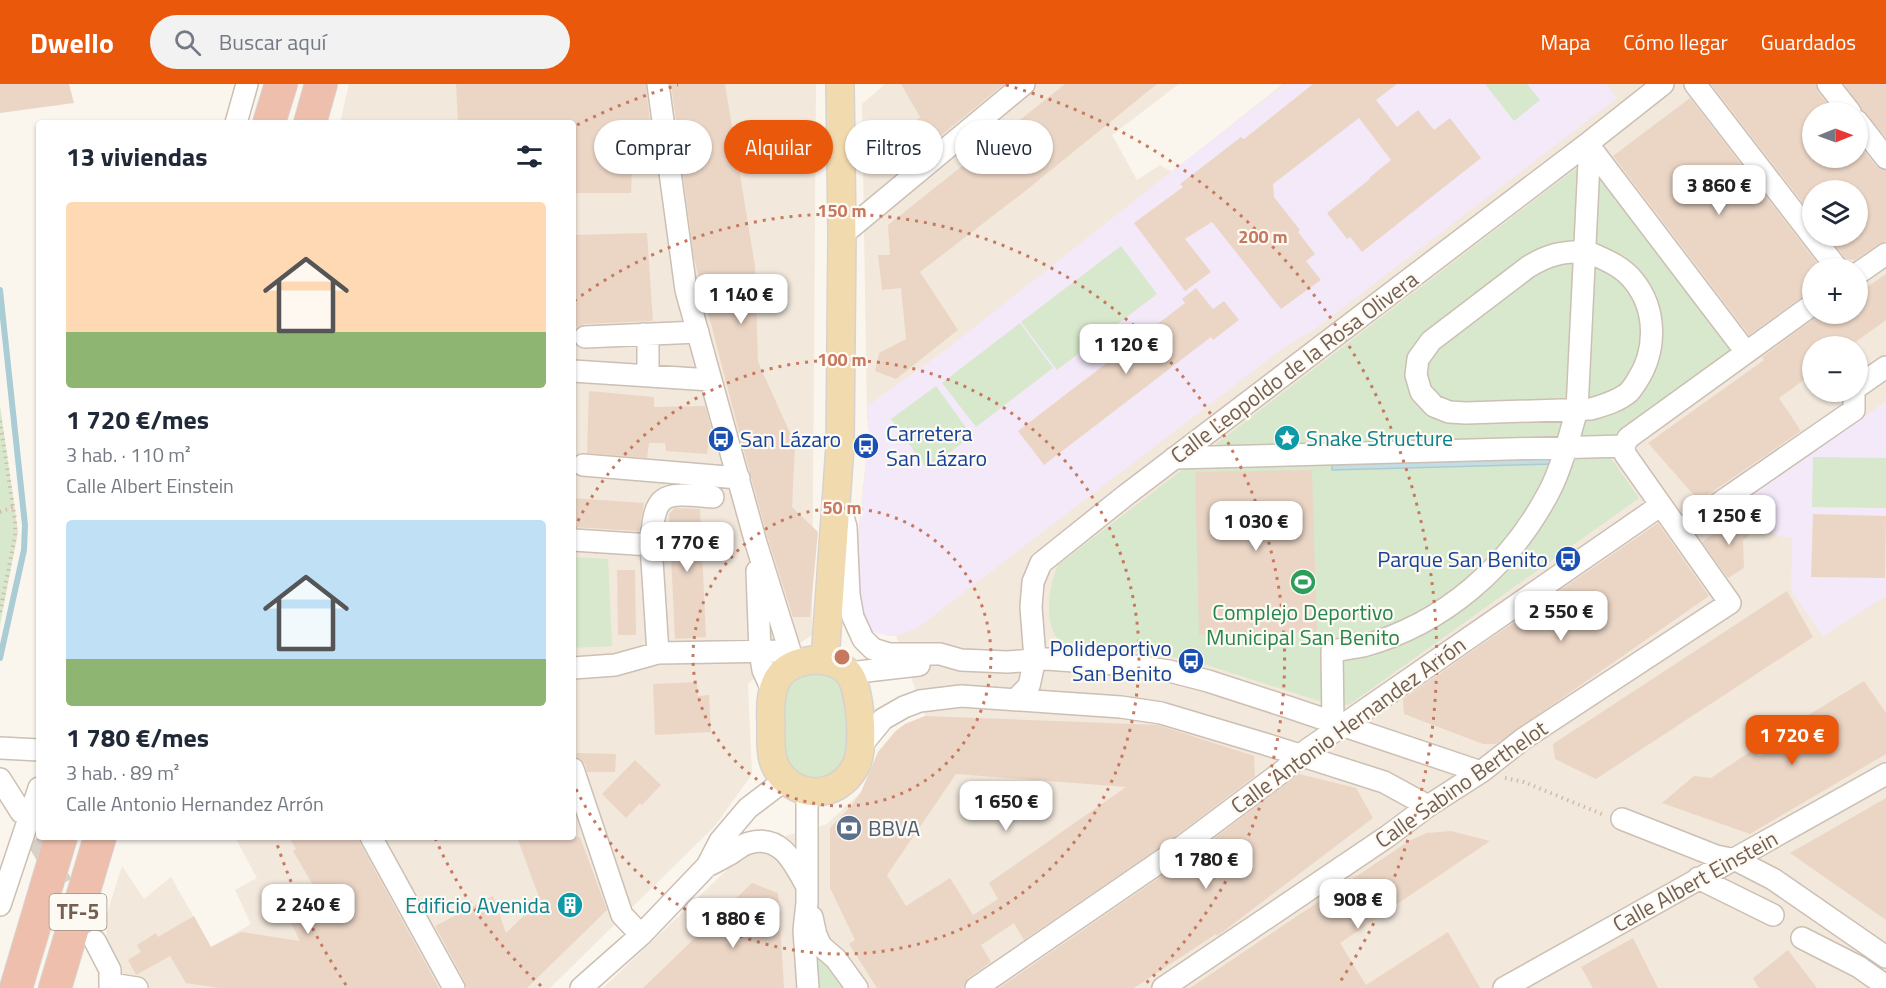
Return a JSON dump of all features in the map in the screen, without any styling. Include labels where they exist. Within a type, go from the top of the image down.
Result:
[{"type":"highway","points":[[270,120],[281,84]]},
{"type":"highway","points":[[311,120],[321,84]]},
{"type":"highway","name":"TF-5","points":[[16,988],[60,840]]},
{"type":"highway","name":"TF-5","points":[[55,988],[99,840]]},
{"type":"main road","points":[[837,666],[837,492],[840,446],[842,235],[840,84]]},
{"type":"main road","points":[[792,656],[837,666],[857,688],[860,747],[857,762],[850,775],[839,785],[823,791],[796,785],[774,762],[771,748],[772,690],[792,656]]},
{"type":"street","points":[[237,120],[248,84]]},
{"type":"street","points":[[658,84],[686,290],[740,478],[756,543],[792,656]]},
{"type":"street","points":[[842,235],[1024,84]]},
{"type":"street","name":"Calle Leopoldo de la Rosa Olivera","points":[[1015,700],[1029,686],[1035,659],[1033,582],[1041,563],[1174,458],[1592,150],[1663,84]]},
{"type":"street","points":[[1695,84],[1829,258]]},
{"type":"street","points":[[1828,84],[1842,102]]},
{"type":"street","points":[[1868,135],[1886,158]]},
{"type":"street","points":[[1338,723],[1332,651],[1363,646],[1420,624],[1461,598],[1494,570],[1530,523],[1549,491],[1566,448],[1577,410],[1589,162],[1592,150]]},
{"type":"street","points":[[1592,150],[1746,352]]},
{"type":"street","points":[[1586,251],[1617,265],[1634,281],[1650,313],[1652,338],[1646,368],[1630,392],[1608,404],[1577,410],[1449,412],[1434,405],[1421,392],[1416,375],[1418,359],[1431,342],[1544,257],[1563,252],[1586,251]]},
{"type":"street","points":[[1868,266],[1886,254]]},
{"type":"street","points":[[1802,312],[1628,438],[1624,446],[1624,454],[1679,531],[1853,402]]},
{"type":"street","points":[[585,337],[698,332]]},
{"type":"street","points":[[643,334],[648,341],[648,376]]},
{"type":"street","points":[[1868,379],[1886,367]]},
{"type":"street","points":[[576,371],[711,380]]},
{"type":"street","points":[[1174,458],[1624,446]]},
{"type":"street","points":[[583,465],[740,478]]},
{"type":"street","points":[[837,492],[846,527],[849,595],[853,617],[863,639],[873,649],[889,654],[940,654],[961,660],[1007,662],[1035,659],[1128,665],[1169,671],[1208,681],[1338,723],[1481,772]]},
{"type":"street","points":[[658,653],[651,545],[652,519],[658,504],[676,494],[713,497]]},
{"type":"street","name":"Calle Antonio Hernandez Arrón","points":[[976,988],[1183,846],[1283,771],[1338,723],[1661,505]]},
{"type":"street","name":"Calle Sabino Berthelot","points":[[1163,988],[1481,772],[1523,739],[1730,603],[1679,531]]},
{"type":"street","points":[[576,540],[651,545]]},
{"type":"street","points":[[756,543],[760,652],[763,670],[772,690]]},
{"type":"street","points":[[576,668],[615,665],[658,653],[781,651],[792,656]]},
{"type":"street","points":[[837,666],[940,666],[961,660]]},
{"type":"street","points":[[860,747],[884,720],[920,700],[961,696],[1121,708],[1161,713],[1384,782],[1428,806]]},
{"type":"street","points":[[0,748],[36,750]]},
{"type":"street","name":"Calle Albert Einstein","points":[[1504,988],[1886,774]]},
{"type":"street","points":[[576,778],[622,915],[641,935]]},
{"type":"street","points":[[0,779],[21,812]]},
{"type":"street","points":[[581,988],[641,935],[707,866],[720,842],[748,808],[796,785],[807,894],[816,935],[821,946],[836,959],[857,988]]},
{"type":"street","points":[[0,905],[36,797]]},
{"type":"street","points":[[1622,819],[1716,856],[1736,860],[1773,879],[1886,957]]},
{"type":"street","points":[[373,840],[454,988]]},
{"type":"street","points":[[707,866],[747,843],[761,841],[775,845],[791,856],[807,894],[804,930],[808,988]]},
{"type":"street","points":[[1698,878],[1773,915]]},
{"type":"street","points":[[1802,938],[1859,967],[1886,986]]},
{"type":"street","points":[[95,941],[110,969],[110,986],[137,988]]},
{"type":"path","points":[[0,421],[13,507],[15,537],[0,612]]},
{"type":"path","points":[[0,512],[13,507]]},
{"type":"path","points":[[1524,782],[1596,813],[1622,819]]},
{"type":"shaded area","points":[[349,84],[816,84],[816,120],[724,120],[724,174],[815,174],[812,635],[772,662],[748,684],[752,774],[715,826],[550,988],[107,988],[106,917],[122,866],[144,899],[171,877],[211,947],[251,924],[235,890],[257,878],[237,840],[576,840],[576,120],[341,120]]},
{"type":"shaded area","points":[[885,84],[1179,84],[1112,135],[1137,180],[1160,165],[1172,172],[1283,84],[1886,84],[1886,988],[603,988],[752,846],[827,824],[861,792],[878,752],[895,731],[925,716],[896,636],[873,632],[862,625],[854,574],[869,432],[863,174],[943,174],[943,120],[862,120],[862,104]]},
{"type":"shaded area","points":[[1285,84],[1606,84],[1617,98],[1314,330],[1286,346],[916,629],[896,636],[888,636],[873,632],[862,625],[853,593],[869,432],[867,406],[944,351]]},
{"type":"shaded area","points":[[1886,401],[1886,596],[1823,636],[1791,591],[1792,537],[1776,534],[1748,534],[1738,505]]},
{"type":"green space","points":[[1485,84],[1527,84],[1540,100],[1514,121]]},
{"type":"green space","points":[[1587,160],[1733,350],[1608,441],[1606,451],[1639,498],[1350,704],[1338,707],[1200,663],[1158,654],[1070,647],[1060,642],[1050,622],[1049,610],[1051,586],[1058,565]]},
{"type":"green space","points":[[1121,246],[1157,294],[1057,370],[1021,322]]},
{"type":"green space","points":[[1020,323],[1053,368],[976,427],[942,383]]},
{"type":"green space","points":[[936,386],[972,436],[927,469],[891,419]]},
{"type":"green space","points":[[0,405],[18,532],[0,625]]},
{"type":"green space","points":[[1813,457],[1886,458],[1886,508],[1812,507]]},
{"type":"green space","points":[[576,557],[608,559],[612,646],[576,648]]},
{"type":"green space","points":[[816,673],[835,680],[843,691],[847,711],[848,745],[844,761],[837,770],[819,777],[804,778],[794,772],[787,761],[784,748],[782,717],[784,691],[802,675]]},
{"type":"green space","points":[[813,948],[848,988],[815,988]]},
{"type":"water","points":[[1556,455],[1554,464],[1332,470],[1332,460]]},
{"type":"building","points":[[0,84],[69,84],[74,103],[0,113]]},
{"type":"building","points":[[456,84],[646,84],[650,120],[594,120],[594,174],[632,174],[631,193],[576,193],[576,120],[458,120]]},
{"type":"building","points":[[671,84],[725,84],[731,120],[724,120],[724,174],[740,174],[755,266],[758,362],[795,444],[792,507],[818,532],[810,617],[793,617],[768,539],[694,258],[683,174],[712,174],[712,120],[676,120]]},
{"type":"building","points":[[901,84],[1004,84],[960,120],[955,120],[955,124],[943,134],[943,120],[917,120],[920,117]]},
{"type":"building","points":[[1065,84],[1157,84],[1053,168],[1053,120],[1020,120]]},
{"type":"building","points":[[1313,84],[1397,84],[1376,100],[1397,127],[1418,110],[1434,130],[1450,118],[1481,158],[1362,252],[1350,237],[1347,239],[1327,213],[1391,160],[1359,118],[1273,184],[1274,197],[1300,230],[1298,232],[1315,254],[1306,261],[1321,280],[1281,309],[1212,222],[1185,239],[1211,272],[1185,291],[1134,223],[1183,187],[1180,184],[1241,137],[1244,139]]},
{"type":"building","points":[[1711,84],[1816,84],[1818,92],[1826,102],[1802,102],[1802,168],[1868,168],[1868,156],[1876,166],[1886,170],[1886,241],[1858,258],[1845,258],[1836,246],[1868,246],[1868,180],[1802,180],[1802,202]]},
{"type":"building","points":[[1844,84],[1886,84],[1886,137],[1868,117],[1868,102],[1856,102]]},
{"type":"building","points":[[1690,98],[1813,258],[1802,258],[1802,297],[1749,335],[1613,156]]},
{"type":"building","points":[[955,172],[955,174],[1046,174],[920,272],[958,330],[896,379],[875,371],[879,353],[906,339],[901,288],[882,290],[878,255],[890,255],[888,225]]},
{"type":"building","points":[[647,233],[653,321],[584,324],[576,328],[576,235]]},
{"type":"building","points":[[1886,274],[1886,320],[1864,336],[1802,336],[1802,381],[1779,398],[1801,431],[1699,501],[1648,443],[1764,360],[1762,357],[1807,324],[1868,324],[1868,286]]},
{"type":"building","points":[[1196,288],[1213,309],[1224,301],[1239,320],[1213,340],[1211,337],[1044,465],[1018,431],[1185,303],[1182,299]]},
{"type":"building","points":[[589,391],[654,397],[654,407],[705,406],[711,427],[707,454],[666,451],[665,443],[649,443],[647,458],[587,453]]},
{"type":"building","points":[[1312,470],[1317,632],[1199,635],[1195,472]]},
{"type":"building","points":[[576,498],[644,503],[639,531],[576,527]]},
{"type":"building","points":[[675,508],[700,509],[706,637],[675,639],[669,514]]},
{"type":"building","points":[[1741,513],[1749,536],[1743,540],[1744,568],[1728,578],[1702,542]]},
{"type":"building","points":[[1813,514],[1886,516],[1885,578],[1811,577]]},
{"type":"building","points":[[1658,523],[1709,596],[1496,744],[1483,744],[1404,714],[1403,699]]},
{"type":"building","points":[[617,570],[635,570],[636,635],[618,635]]},
{"type":"building","points":[[1787,591],[1813,637],[1596,779],[1555,759],[1553,744]]},
{"type":"building","points":[[1864,681],[1886,713],[1886,754],[1750,834],[1662,803],[1694,776],[1711,778],[1751,751],[1760,756],[1800,731],[1797,722]]},
{"type":"building","points":[[697,682],[698,696],[709,695],[711,732],[655,735],[653,684]]},
{"type":"building","points":[[925,716],[1158,725],[1254,756],[1255,776],[1176,836],[1024,940],[1014,923],[981,945],[991,962],[968,978],[963,988],[877,988],[849,944],[855,940],[830,888],[830,828],[861,792],[878,752],[905,724]],"holes":[[[956,774],[1126,787],[989,883],[998,899],[973,915],[950,878],[906,906],[887,875]]]},
{"type":"building","points":[[576,753],[616,754],[615,772],[587,772],[585,764]]},
{"type":"building","points":[[635,760],[661,785],[626,818],[602,794]]},
{"type":"building","points":[[1299,774],[1356,788],[1373,818],[1217,936],[1216,934],[1134,988],[999,988],[1191,856]]},
{"type":"building","points":[[1886,798],[1886,920],[1790,853]]},
{"type":"building","points":[[1451,831],[1490,841],[1340,943],[1366,985],[1448,932],[1480,988],[1190,988],[1409,841],[1427,833]]},
{"type":"building","name":"Edificio Avenida","points":[[576,837],[580,837],[607,910],[527,988],[467,988],[435,926],[493,896],[506,933],[540,900],[518,840],[576,840]]},
{"type":"building","points":[[291,840],[359,840],[439,988],[219,988],[186,983],[170,956],[136,975],[128,960],[141,952],[137,945],[156,933],[158,937],[194,916],[211,947],[241,932],[300,941],[287,915],[320,897],[293,851],[296,849]]},
{"type":"building","points":[[752,883],[778,893],[784,988],[643,988]]},
{"type":"building","points":[[1633,938],[1658,988],[1593,988],[1581,967]]},
{"type":"building","points":[[1788,950],[1817,988],[1759,988],[1753,978]]},
{"type":"waterway","points":[[0,290],[25,525],[24,550],[0,658]]},
{"type":"tunnel","points":[[21,812],[36,838]]},
{"type":"tunnel","points":[[37,840],[95,941]]},
{"type":"place","name":"Snake Structure","points":[[1287,438]]},
{"type":"place","name":"San Lázaro","points":[[721,439]]},
{"type":"place","name":"Carretera San Lázaro","points":[[866,446]]},
{"type":"place","name":"Parque San Benito","points":[[1568,559]]},
{"type":"place","name":"Complejo Deportivo Municipal San Benito","points":[[1303,582]]},
{"type":"place","name":"Polideportivo San Benito","points":[[1191,661]]},
{"type":"place","name":"BBVA","points":[[849,828]]},
{"type":"place","name":"Edificio Avenida","points":[[570,905]]}]
